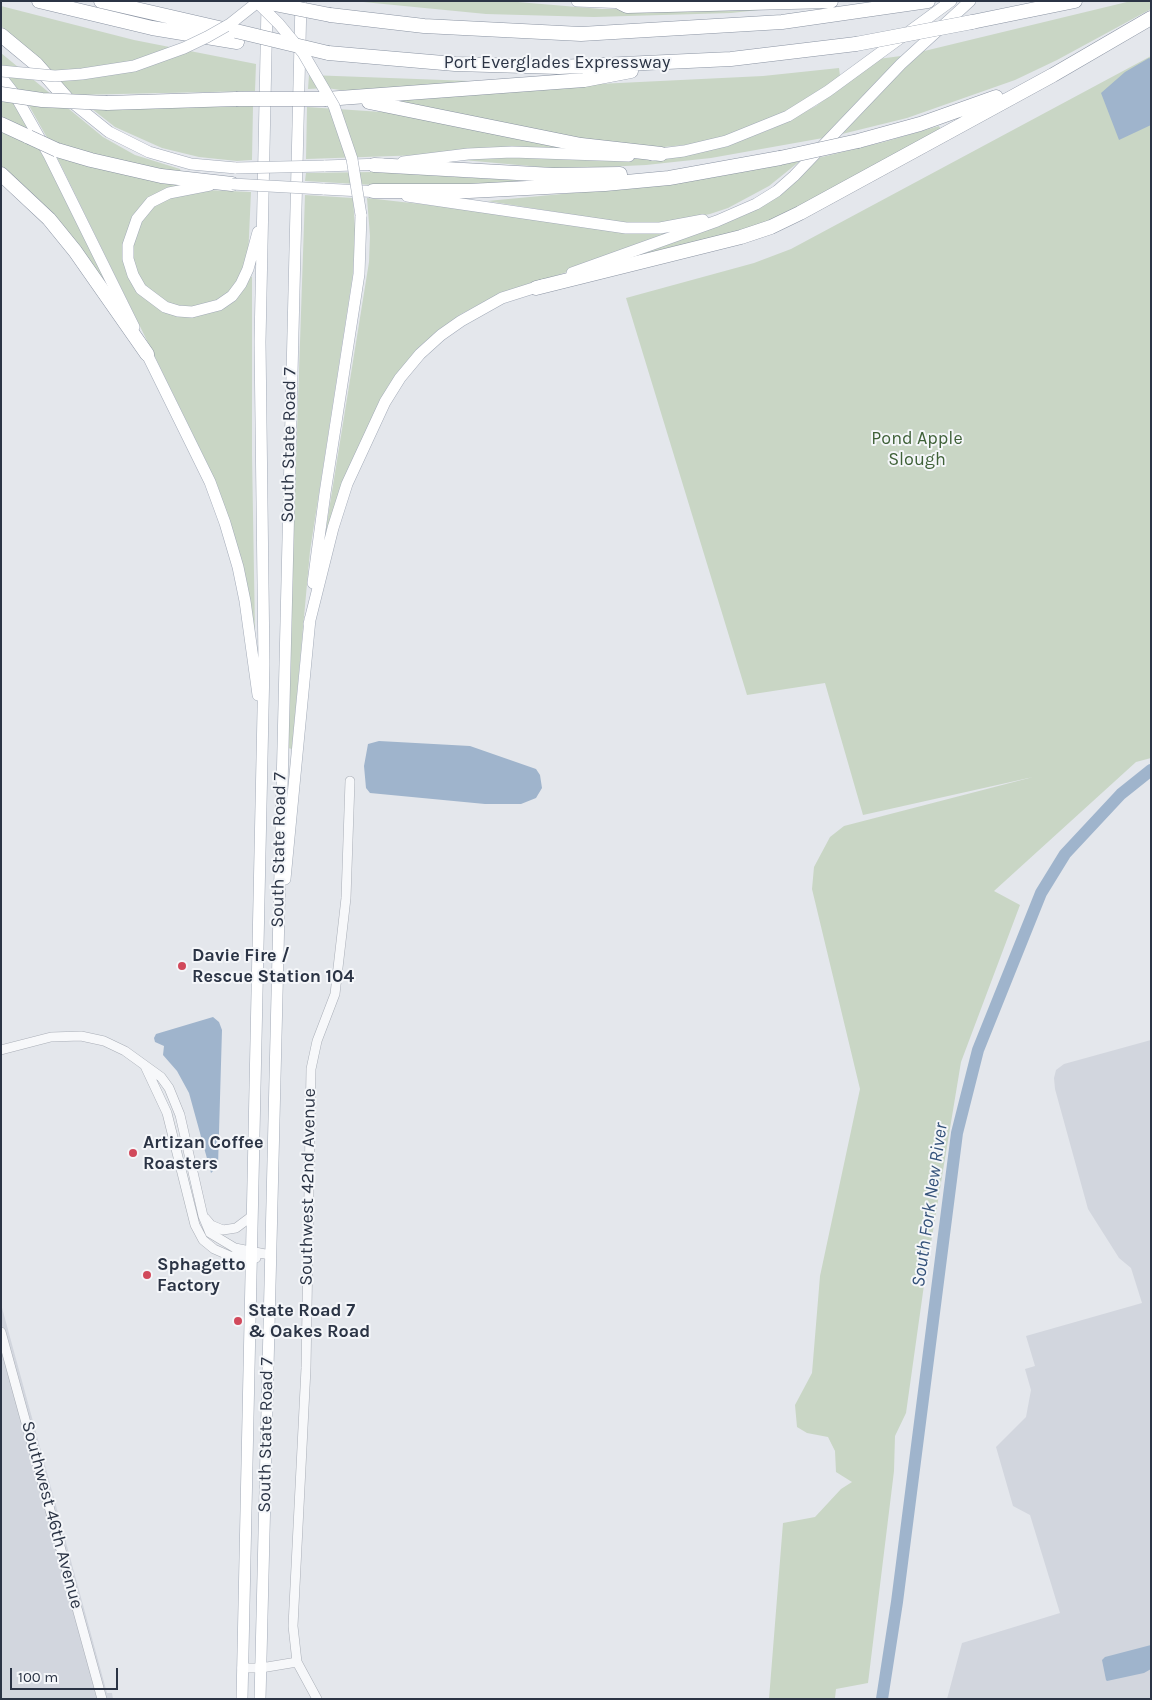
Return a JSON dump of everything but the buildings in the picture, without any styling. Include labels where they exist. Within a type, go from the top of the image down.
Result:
[{"type":"highway","name":"Port Everglades Expressway","points":[[39,1],[152,28],[236,37],[328,53],[455,64],[559,66],[674,63],[770,56],[856,44],[1075,1]]},
{"type":"highway","points":[[101,1],[236,37]]},
{"type":"highway","name":"Port Everglades Expressway","points":[[258,1],[330,15],[473,29],[591,33],[782,22],[925,2]]},
{"type":"highway","points":[[621,3],[627,6],[832,1]]},
{"type":"highway","points":[[536,288],[741,237],[800,214],[1053,75],[1151,18]]},
{"type":"highway","points":[[1,35],[36,64],[66,98]]},
{"type":"highway","points":[[1,94],[67,102],[107,103],[236,99],[326,99],[584,80],[674,63]]},
{"type":"highway","points":[[373,191],[469,191],[605,184],[669,178],[780,158],[858,141],[936,119],[1053,75]]},
{"type":"highway","points":[[326,99],[393,105],[478,125],[604,149],[661,154]]},
{"type":"highway","points":[[1,124],[57,150],[135,171],[197,181],[232,184]]},
{"type":"highway","points":[[374,165],[553,175],[606,175],[780,158]]},
{"type":"highway","points":[[1,174],[49,219],[75,251],[147,354]]},
{"type":"main road","points":[[1,71],[55,76],[134,66],[176,51],[230,24],[258,1],[303,53],[334,106],[352,159],[361,216],[358,280],[325,493],[309,624],[292,816],[276,952]]},
{"type":"main road","name":"South State Road 7","points":[[242,1699],[262,731],[264,600],[260,342],[268,1]]},
{"type":"main road","name":"South State Road 7","points":[[260,1699],[276,952],[300,1]]},
{"type":"main road","points":[[576,1],[621,3],[682,1]]},
{"type":"main road","points":[[1,43],[109,132],[149,152],[199,165],[236,168],[374,165],[468,154],[512,152],[632,156],[661,154],[726,141],[788,116],[828,91],[951,1]]},
{"type":"main road","points":[[309,624],[333,528],[348,484],[385,402],[400,378],[420,354],[461,321],[502,298],[536,288],[739,211],[777,191],[794,176],[901,64],[970,1]]},
{"type":"main road","points":[[1,77],[15,95],[50,154],[210,482],[238,567],[245,601],[262,731]]},
{"type":"main road","points":[[263,214],[248,270],[232,296],[219,305],[192,312],[178,311],[165,307],[141,289],[133,275],[128,259],[128,245],[131,231],[144,209],[159,197],[178,190],[232,184],[373,191],[626,228],[660,228],[739,211]]},
{"type":"main road","points":[[247,1454],[257,1463],[265,1482]]},
{"type":"street","name":"Southwest 42nd Avenue","points":[[317,1699],[298,1662],[293,1626],[306,1368],[311,1069],[317,1041],[335,994],[346,898],[350,781]]},
{"type":"street","points":[[1,1050],[51,1037],[81,1036],[104,1041],[125,1050],[162,1077],[169,1088],[180,1115],[207,1226],[217,1238],[251,1255]]},
{"type":"street","points":[[145,1066],[167,1113],[194,1225],[203,1240],[214,1249],[230,1256],[270,1255]]},
{"type":"street","points":[[172,1134],[178,1136],[187,1147]]},
{"type":"street","points":[[204,1216],[211,1224],[224,1230],[236,1228],[252,1216]]},
{"type":"street","name":"Southwest 46th Avenue","points":[[1,1332],[102,1699]]},
{"type":"street","points":[[242,1668],[261,1668],[298,1662]]},
{"type":"shaded area","points":[[1151,1040],[1151,1699],[947,1699],[962,1643],[1060,1613],[1030,1515],[1013,1506],[996,1447],[1026,1417],[1031,1390],[1025,1369],[1035,1366],[1026,1336],[1142,1303],[1131,1268],[1119,1258],[1088,1209],[1055,1089],[1054,1078],[1056,1070],[1064,1064]]},
{"type":"shaded area","points":[[1,1304],[107,1693],[112,1693],[113,1699],[1,1699]]},
{"type":"green space","points":[[353,1],[506,1],[601,9],[647,9],[751,1],[842,1],[731,13],[594,17],[486,14]]},
{"type":"green space","points":[[1131,1],[1151,1],[1151,9],[1057,60],[1015,80],[907,118],[842,134],[916,53]]},
{"type":"green space","points":[[1,6],[134,40],[256,64],[255,91],[73,95],[42,62],[1,26]]},
{"type":"green space","points":[[1,53],[103,137],[135,155],[180,169],[181,173],[122,163],[57,143],[59,154],[137,176],[180,182],[180,185],[156,194],[143,204],[129,226],[124,248],[126,263],[136,287],[145,299],[169,312],[179,314],[202,313],[222,306],[232,299],[252,276],[252,455],[255,632],[253,631],[229,522],[208,465],[50,143],[27,102],[1,68]]},
{"type":"green space","points":[[901,56],[823,138],[711,158],[646,165],[563,169],[463,160],[509,155],[644,159],[661,158],[729,145],[771,129],[816,106],[878,59]]},
{"type":"green space","name":"Pond Apple Slough","points":[[1151,56],[1151,758],[1136,762],[994,891],[1020,905],[961,1062],[924,1285],[906,1413],[895,1436],[894,1471],[868,1683],[836,1689],[835,1698],[837,1699],[769,1699],[783,1523],[815,1517],[841,1489],[852,1482],[836,1472],[835,1451],[828,1437],[807,1433],[797,1427],[795,1405],[812,1373],[820,1276],[860,1089],[812,889],[814,867],[830,837],[844,826],[1033,777],[863,815],[825,683],[747,695],[626,298],[754,263],[791,249]]},
{"type":"green space","points":[[839,68],[840,76],[792,110],[745,130],[694,144],[654,148],[607,146],[360,93],[327,88],[308,89],[309,75],[578,85],[763,76]]},
{"type":"green space","points":[[1,100],[17,103],[32,131],[1,116]]},
{"type":"green space","points":[[253,106],[252,160],[237,161],[199,157],[162,148],[115,127],[92,109]]},
{"type":"green space","points":[[307,107],[397,113],[570,146],[569,150],[306,159]]},
{"type":"green space","points":[[939,126],[941,130],[818,199],[751,229],[613,262],[732,219],[818,158]]},
{"type":"green space","points":[[1,128],[39,145],[111,291],[89,259],[1,168]]},
{"type":"green space","points":[[800,161],[769,186],[728,208],[710,214],[667,223],[619,222],[487,201],[658,185],[715,177]]},
{"type":"green space","points":[[374,172],[529,181],[530,184],[373,185],[305,181],[306,173]]},
{"type":"green space","points":[[206,190],[251,192],[248,258],[233,288],[218,300],[194,308],[170,305],[144,286],[136,271],[131,249],[143,216],[162,200]]},
{"type":"green space","points":[[305,195],[353,198],[355,230],[353,273],[310,551],[292,749],[288,748]]},
{"type":"green space","points":[[367,198],[526,216],[683,228],[570,271],[497,295],[461,314],[420,346],[388,386],[361,445],[324,541],[369,262],[370,236]]},
{"type":"water","points":[[1149,58],[1151,59],[1151,125],[1119,140],[1101,93],[1125,72]]},
{"type":"water","points":[[379,741],[470,746],[536,769],[540,775],[542,788],[536,798],[521,804],[485,804],[370,793],[366,788],[364,766],[368,744]]},
{"type":"water","points":[[213,1017],[219,1022],[222,1030],[218,1166],[211,1173],[189,1093],[177,1071],[163,1055],[164,1046],[155,1042],[154,1038],[156,1034]]},
{"type":"water","points":[[1151,1645],[1151,1669],[1144,1673],[1106,1680],[1102,1660],[1105,1657]]},
{"type":"waterway","name":"South Fork New River","points":[[882,1699],[897,1602],[957,1133],[978,1050],[1041,893],[1065,854],[1121,794],[1151,770]]},
{"type":"place","name":"Davie Fire / Rescue Station 104","points":[[182,966]]},
{"type":"place","name":"Artizan Coffee Roasters","points":[[133,1153]]},
{"type":"place","name":"Sphagetto Factory","points":[[147,1275]]},
{"type":"place","name":"State Road 7 & Oakes Road","points":[[238,1321]]}]
